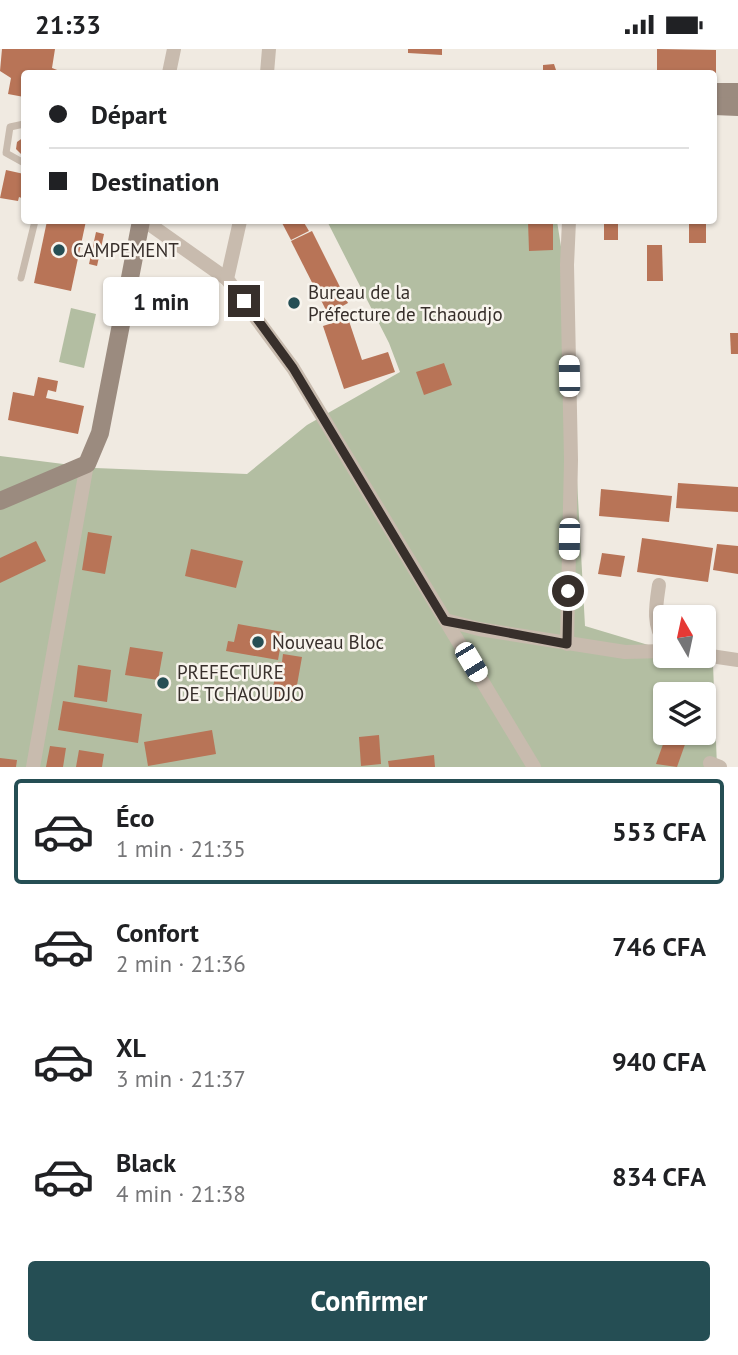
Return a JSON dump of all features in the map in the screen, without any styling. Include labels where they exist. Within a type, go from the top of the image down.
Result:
[{"type":"main road","points":[[717,92],[738,92]]},
{"type":"main road","points":[[717,106],[738,107]]},
{"type":"main road","points":[[0,501],[87,464],[100,433],[142,224]]},
{"type":"street","points":[[170,70],[174,49]]},
{"type":"street","points":[[267,70],[269,49]]},
{"type":"street","points":[[147,224],[227,279],[293,368],[534,767]]},
{"type":"street","points":[[227,279],[239,224]]},
{"type":"street","points":[[567,644],[571,460],[567,265],[569,224]]},
{"type":"street","points":[[33,767],[87,464]]},
{"type":"street","points":[[657,605],[659,586]]},
{"type":"street","points":[[445,621],[567,644],[625,652],[653,651]]},
{"type":"street","points":[[716,657],[738,660]]},
{"type":"lane","points":[[21,125],[10,127],[6,153],[21,161]]},
{"type":"lane","points":[[21,278],[34,224]]},
{"type":"green space","points":[[329,224],[557,224],[566,279],[585,626],[653,646],[653,669],[713,669],[714,682],[653,682],[653,745],[716,745],[716,741],[717,767],[0,767],[0,456],[95,468],[247,474],[307,425],[400,372],[389,343]]},
{"type":"green space","points":[[71,308],[96,314],[84,368],[59,362]]},
{"type":"building","points":[[2,49],[55,49],[52,68],[57,70],[21,70],[21,96],[8,94],[11,78],[0,71]]},
{"type":"building","points":[[408,49],[442,49],[442,55],[408,53]]},
{"type":"building","points":[[657,49],[716,50],[716,70],[657,70]]},
{"type":"building","points":[[554,64],[556,70],[543,70],[543,65]]},
{"type":"building","points":[[21,139],[21,154],[16,149],[17,142]]},
{"type":"building","points":[[6,170],[21,173],[21,198],[18,201],[0,198]]},
{"type":"building","points":[[46,224],[85,224],[71,291],[34,283]]},
{"type":"building","points":[[283,224],[305,224],[309,231],[291,240]]},
{"type":"building","points":[[528,224],[553,224],[553,250],[529,251]]},
{"type":"building","points":[[604,224],[618,224],[618,240],[604,240]]},
{"type":"building","points":[[689,224],[706,224],[706,243],[689,243]]},
{"type":"building","points":[[312,231],[348,303],[328,314],[291,241]]},
{"type":"building","points":[[96,232],[104,234],[97,266],[89,264]]},
{"type":"building","points":[[647,245],[662,245],[663,281],[647,281]]},
{"type":"building","points":[[348,318],[362,360],[388,352],[395,372],[344,389],[323,326]]},
{"type":"building","points":[[730,333],[738,333],[738,354],[731,354]]},
{"type":"building","points":[[444,363],[452,385],[424,395],[416,372]]},
{"type":"building","points":[[38,377],[58,381],[56,392],[48,390],[46,398],[84,406],[78,434],[8,420],[13,392],[34,396]]},
{"type":"building","points":[[678,483],[738,487],[738,512],[676,508]]},
{"type":"building","points":[[601,489],[672,496],[669,522],[599,516]]},
{"type":"building","points":[[88,532],[112,536],[105,574],[82,570]]},
{"type":"building","points":[[642,538],[713,548],[708,582],[637,572]]},
{"type":"building","points":[[36,541],[46,561],[0,583],[0,558]]},
{"type":"building","points":[[717,544],[738,546],[738,574],[713,570]]},
{"type":"building","points":[[191,549],[243,561],[236,588],[185,576]]},
{"type":"building","points":[[602,553],[625,556],[621,577],[598,574]]},
{"type":"building","name":"Nouveau Bloc","points":[[238,624],[283,632],[278,660],[226,651],[228,641],[234,642]]},
{"type":"building","points":[[130,647],[163,652],[158,680],[125,675]]},
{"type":"building","points":[[283,654],[302,657],[294,702],[271,698],[278,662],[282,662]]},
{"type":"building","points":[[78,665],[111,670],[107,702],[74,697]]},
{"type":"building","points":[[63,701],[142,714],[138,743],[58,730]]},
{"type":"building","points":[[212,730],[216,754],[148,766],[144,742]]},
{"type":"building","points":[[379,735],[381,764],[361,766],[359,737]]},
{"type":"building","points":[[663,745],[685,745],[677,767],[656,764]]},
{"type":"building","points":[[50,746],[66,748],[63,767],[46,767]]},
{"type":"building","points":[[79,750],[104,754],[102,767],[76,767]]},
{"type":"building","points":[[434,755],[435,767],[389,767],[388,761]]},
{"type":"building","points":[[0,758],[17,760],[16,767],[0,767]]},
{"type":"place","name":"CAMPEMENT","points":[[59,250]]},
{"type":"place","name":"Bureau de la Préfecture de Tchaoudjo","points":[[294,303]]},
{"type":"place","name":"Nouveau Bloc","points":[[258,642]]},
{"type":"place","name":"PREFECTURE DE TCHAOUDJO","points":[[163,683]]},
{"type":"route","points":[[244,301],[293,368],[445,621],[567,644],[568,591]]}]
